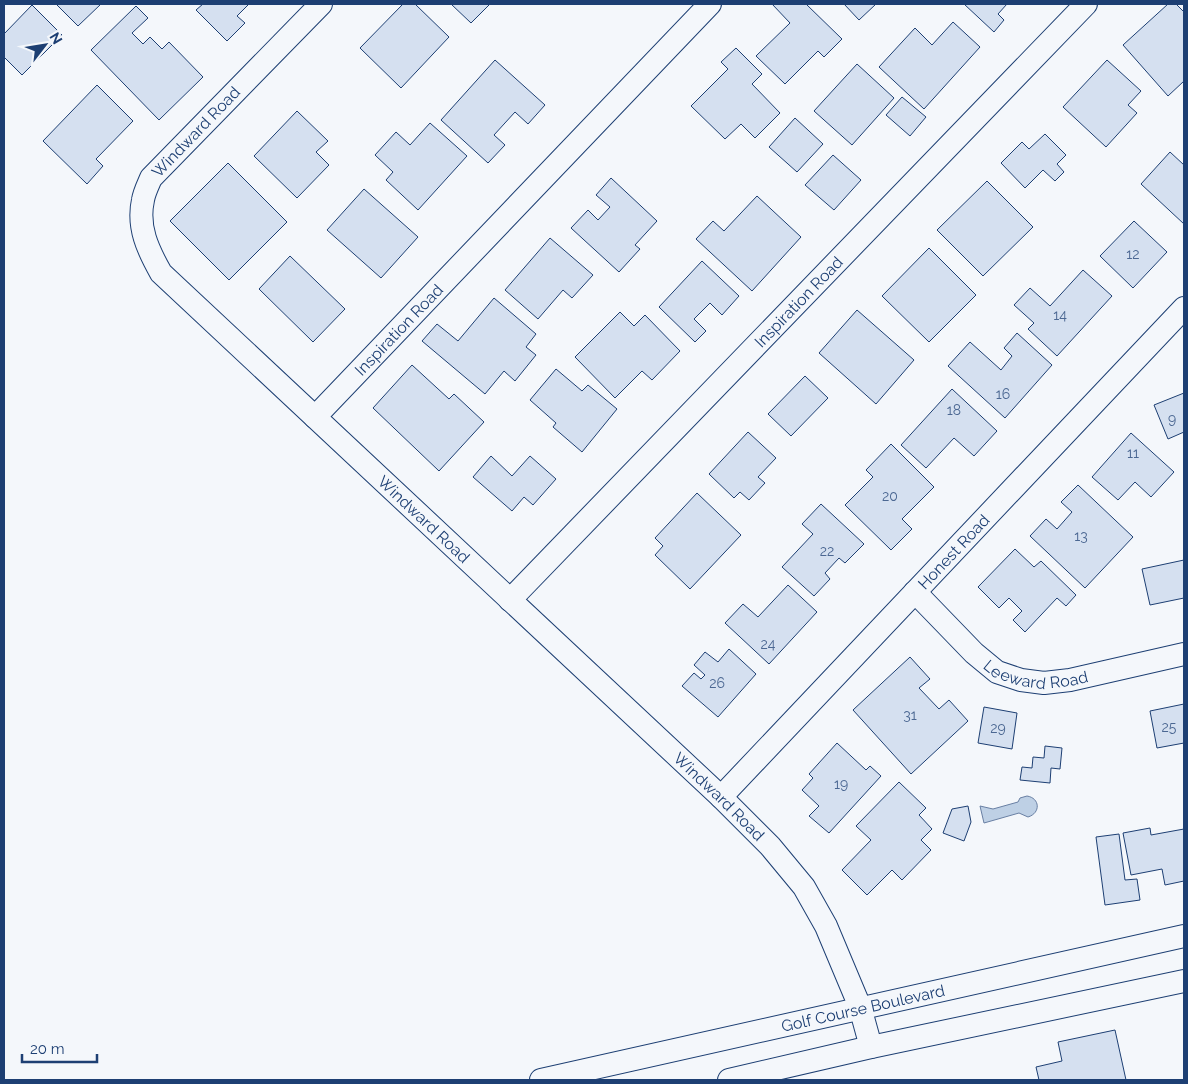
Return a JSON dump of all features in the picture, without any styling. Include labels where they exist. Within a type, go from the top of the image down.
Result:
[{"type":"street","name":"Windward Road","points":[[321,4],[151,178],[142,201],[142,227],[148,251],[161,273],[721,797],[770,846],[804,887],[826,926],[860,1008],[871,1047]]},
{"type":"street","name":"Inspiration Road","points":[[315,417],[710,4]]},
{"type":"street","name":"Inspiration Road","points":[[510,600],[1086,4]]},
{"type":"street","name":"Honest Road","points":[[721,797],[1184,308]]},
{"type":"street","name":"Leeward Road","points":[[915,592],[974,654],[997,672],[1021,680],[1044,683],[1070,680],[1184,654]]},
{"type":"street","name":"Golf Course Boulevard","points":[[541,1080],[1184,936]]},
{"type":"street","points":[[730,1080],[871,1047],[1184,981]]},
{"type":"water","points":[[1027,796],[1036,802],[1037,809],[1032,815],[1028,817],[1019,813],[984,823],[980,806],[993,809],[1018,802],[1020,798]]},
{"type":"building","points":[[56,4],[101,4],[78,26]]},
{"type":"building","points":[[203,4],[249,4],[237,16],[245,23],[227,41],[196,10]]},
{"type":"building","points":[[403,4],[415,4],[449,37],[401,88],[360,48]]},
{"type":"building","points":[[451,4],[490,4],[471,23]]},
{"type":"building","points":[[772,4],[806,4],[842,39],[824,57],[818,51],[785,84],[756,56],[790,23]]},
{"type":"building","points":[[844,4],[876,4],[859,20]]},
{"type":"building","points":[[964,4],[1007,4],[998,14],[1004,20],[994,32]]},
{"type":"building","points":[[1168,4],[1176,4],[1184,12],[1184,81],[1168,96],[1123,45]]},
{"type":"building","points":[[32,5],[62,35],[22,75],[4,57],[4,34]]},
{"type":"building","points":[[136,6],[148,18],[132,33],[143,44],[150,37],[162,49],[169,42],[203,77],[159,120],[91,50]]},
{"type":"building","points":[[953,22],[980,47],[924,109],[879,67],[915,28],[932,45]]},
{"type":"building","points":[[736,48],[762,74],[752,84],[780,113],[755,138],[741,124],[725,139],[691,106],[728,69],[721,62]]},
{"type":"building","points":[[495,60],[545,105],[528,124],[515,112],[494,135],[505,145],[488,163],[441,120]]},
{"type":"building","points":[[1107,60],[1141,91],[1128,105],[1137,113],[1106,147],[1063,107]]},
{"type":"building","points":[[857,64],[894,98],[852,145],[814,111]]},
{"type":"building","points":[[97,85],[133,121],[96,159],[103,166],[87,184],[43,141]]},
{"type":"building","points":[[902,97],[926,117],[910,136],[886,115]]},
{"type":"building","points":[[297,111],[328,141],[316,152],[329,165],[297,198],[254,156]]},
{"type":"building","points":[[795,118],[823,144],[797,172],[769,147]]},
{"type":"building","points":[[430,123],[467,156],[418,210],[386,180],[393,172],[375,155],[396,132],[410,145]]},
{"type":"building","points":[[1045,134],[1066,155],[1057,164],[1064,172],[1055,181],[1043,170],[1025,188],[1001,163],[1022,142],[1029,149]]},
{"type":"building","points":[[1170,152],[1184,165],[1184,224],[1141,184]]},
{"type":"building","points":[[833,155],[861,180],[834,210],[805,185]]},
{"type":"building","points":[[228,163],[287,222],[229,280],[170,221]]},
{"type":"building","points":[[611,178],[657,221],[635,245],[640,249],[619,272],[571,228],[588,210],[598,220],[610,207],[596,195]]},
{"type":"building","points":[[987,181],[1033,227],[983,276],[937,230]]},
{"type":"building","points":[[364,189],[418,237],[381,278],[327,230]]},
{"type":"building","points":[[757,196],[801,237],[752,291],[696,239],[713,221],[724,231]]},
{"type":"building","points":[[1134,221],[1167,252],[1133,288],[1100,256]]},
{"type":"building","points":[[550,238],[593,275],[572,298],[563,290],[538,319],[505,290]]},
{"type":"building","points":[[929,248],[976,295],[929,342],[882,296]]},
{"type":"building","points":[[290,256],[345,309],[313,342],[259,289]]},
{"type":"building","points":[[702,261],[739,296],[722,315],[710,303],[694,319],[706,331],[695,342],[659,307]]},
{"type":"building","points":[[1083,270],[1112,296],[1057,356],[1028,329],[1034,323],[1014,305],[1030,288],[1050,306]]},
{"type":"building","points":[[494,298],[536,334],[526,347],[536,355],[515,381],[504,371],[485,394],[422,341],[437,324],[458,341]]},
{"type":"building","points":[[857,310],[914,360],[876,404],[819,353]]},
{"type":"building","points":[[620,312],[634,326],[645,315],[680,351],[652,380],[642,371],[615,398],[575,357]]},
{"type":"building","points":[[1017,333],[1052,365],[1005,418],[948,366],[970,342],[1001,370],[1012,356],[1004,348]]},
{"type":"building","points":[[412,365],[449,399],[454,394],[484,422],[439,471],[373,408]]},
{"type":"building","points":[[556,369],[582,391],[588,385],[617,409],[582,452],[553,427],[556,423],[530,400]]},
{"type":"building","points":[[805,376],[828,398],[791,436],[768,414]]},
{"type":"building","points":[[952,389],[997,431],[974,456],[954,438],[926,468],[901,445]]},
{"type":"building","points":[[1184,393],[1184,432],[1168,439],[1154,405]]},
{"type":"building","points":[[748,432],[776,458],[758,477],[765,483],[749,500],[740,492],[734,498],[709,474]]},
{"type":"building","points":[[1131,433],[1174,472],[1151,497],[1135,482],[1118,500],[1092,477]]},
{"type":"building","points":[[891,444],[934,487],[902,519],[912,529],[891,550],[845,505],[873,477],[866,470]]},
{"type":"building","points":[[491,456],[512,476],[530,456],[556,479],[533,505],[524,497],[512,511],[473,477]]},
{"type":"building","points":[[1078,485],[1133,537],[1085,588],[1030,536],[1046,519],[1057,529],[1072,512],[1061,502]]},
{"type":"building","points":[[697,493],[741,535],[690,589],[655,555],[663,546],[655,538]]},
{"type":"building","points":[[821,504],[864,544],[845,563],[839,558],[825,573],[830,579],[814,596],[782,567],[813,534],[802,524]]},
{"type":"building","points":[[1015,549],[1034,567],[1041,561],[1076,595],[1066,606],[1057,598],[1025,632],[1013,620],[1022,611],[1009,598],[999,608],[978,587]]},
{"type":"building","points":[[1184,560],[1184,598],[1150,605],[1142,569]]},
{"type":"building","points":[[788,585],[817,612],[769,664],[725,623],[743,604],[758,617]]},
{"type":"building","points":[[729,649],[756,674],[718,717],[682,686],[694,673],[701,679],[705,675],[694,665],[705,652],[718,662]]},
{"type":"building","points":[[910,657],[930,679],[919,688],[939,709],[949,700],[968,721],[911,774],[853,710]]},
{"type":"building","points":[[1184,704],[1184,743],[1157,748],[1150,711]]},
{"type":"building","points":[[984,707],[1017,713],[1012,749],[978,743]]},
{"type":"building","points":[[837,743],[866,770],[870,766],[881,776],[829,833],[809,816],[819,806],[802,790],[813,778],[809,774]]},
{"type":"building","points":[[1045,746],[1062,748],[1060,769],[1051,768],[1050,783],[1020,780],[1022,767],[1032,768],[1033,757],[1044,758]]},
{"type":"building","points":[[899,782],[926,808],[919,815],[932,829],[921,840],[931,850],[902,880],[892,870],[867,895],[842,870],[871,840],[856,826]]},
{"type":"building","points":[[968,806],[971,822],[964,841],[943,833],[952,809]]},
{"type":"building","points":[[1150,828],[1151,835],[1184,829],[1184,881],[1165,885],[1162,869],[1131,875],[1123,833]]},
{"type":"building","points":[[1119,834],[1125,880],[1137,879],[1140,900],[1105,905],[1096,837]]},
{"type":"building","points":[[1115,1030],[1126,1080],[1039,1080],[1036,1067],[1062,1061],[1058,1042]]}]
